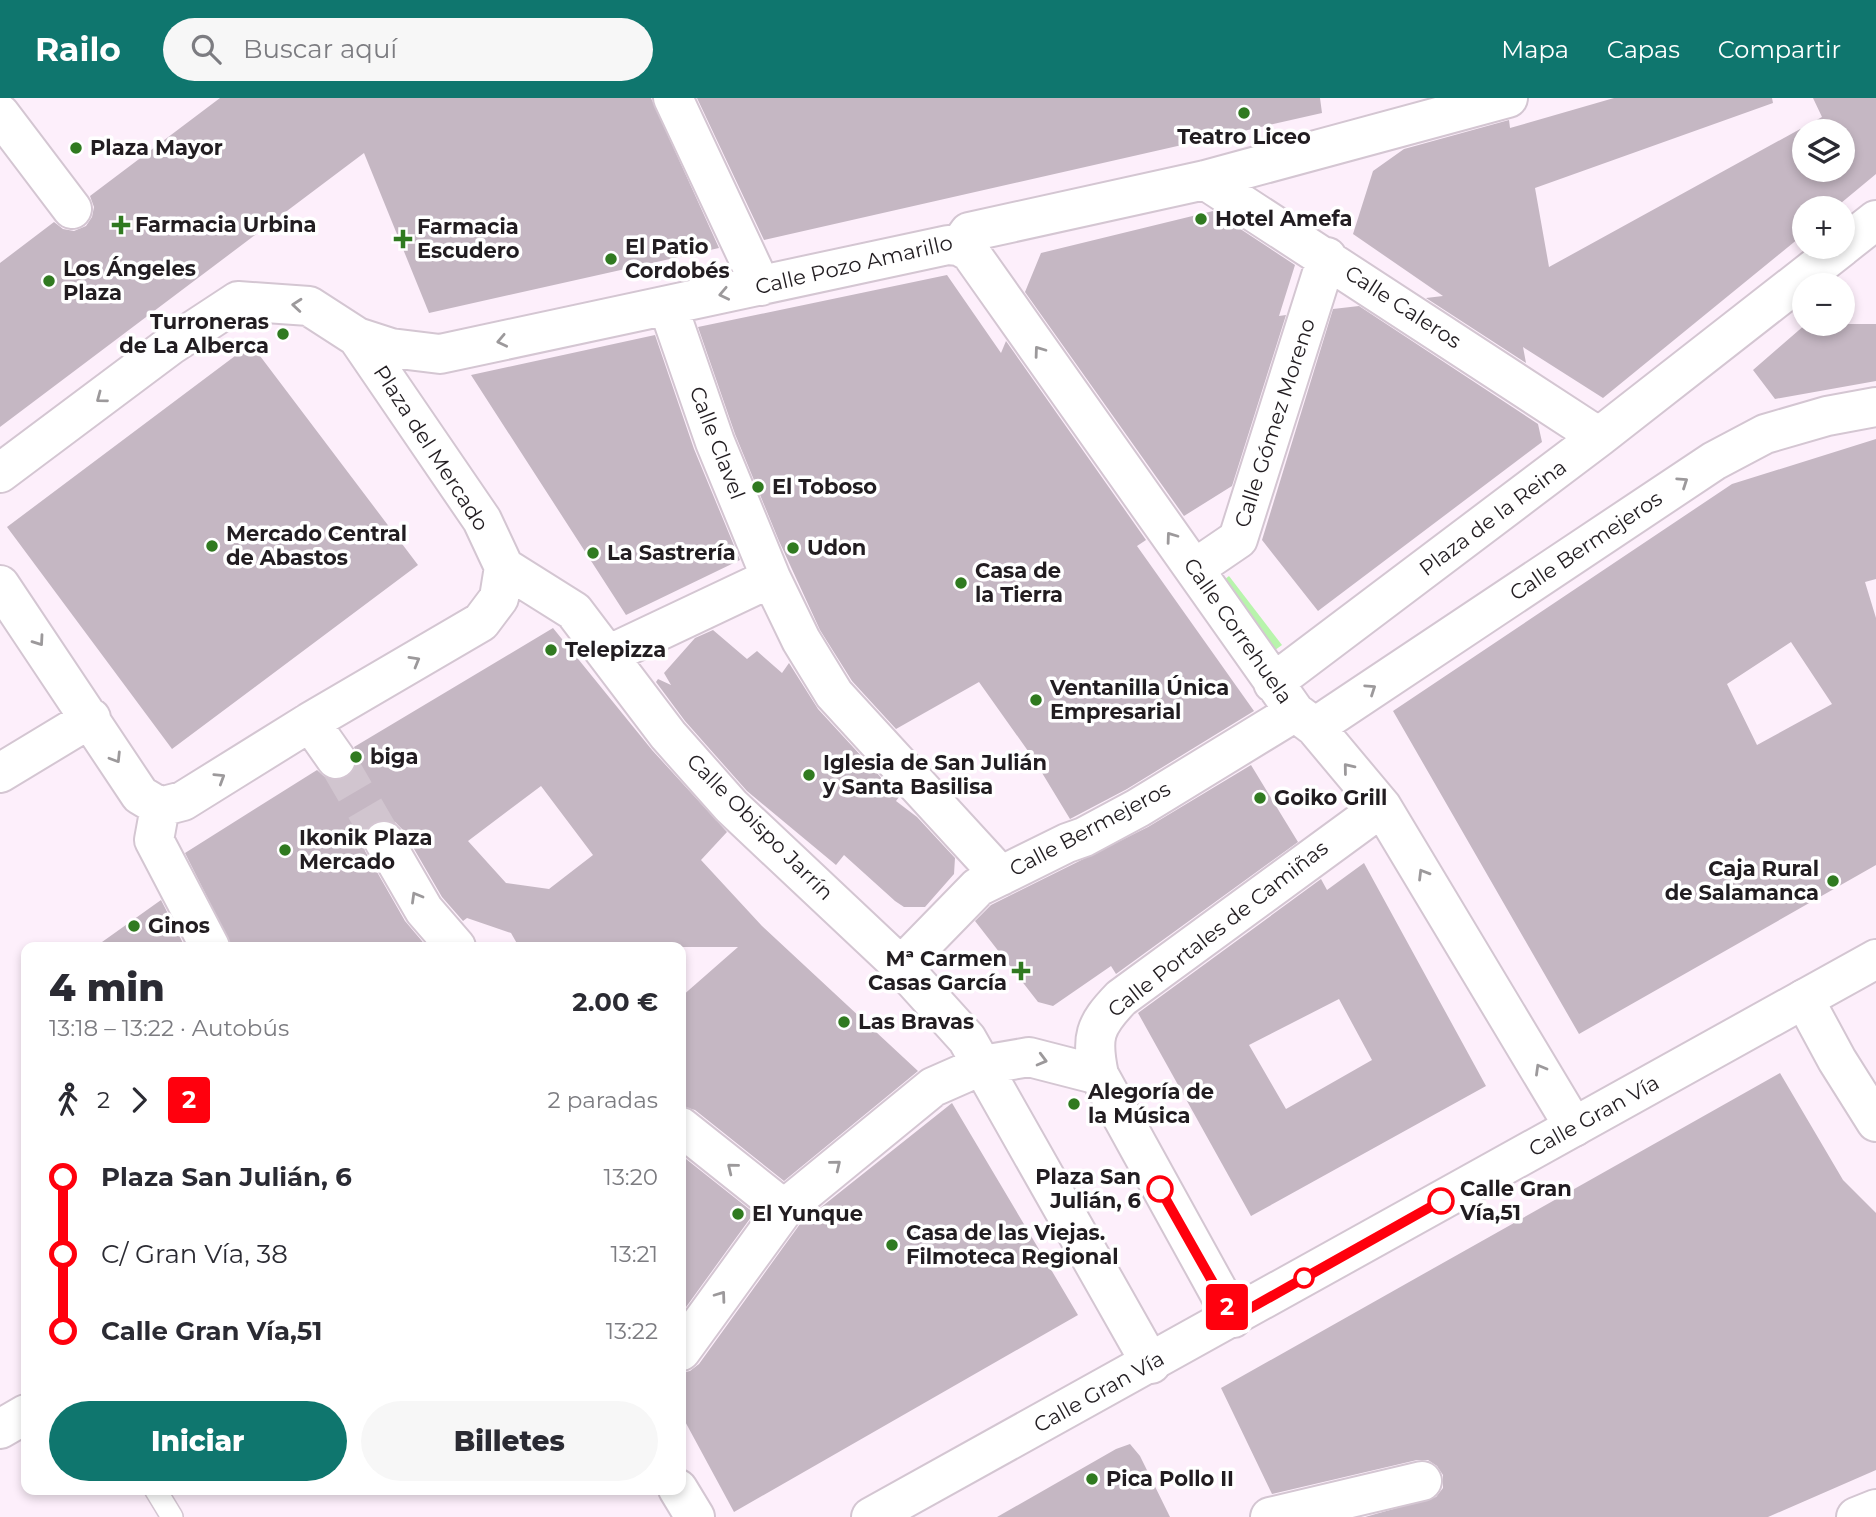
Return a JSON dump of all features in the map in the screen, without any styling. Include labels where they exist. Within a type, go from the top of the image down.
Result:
[{"type":"street","points":[[673,98],[761,286]]},
{"type":"street","name":"Calle Pozo Amarillo","points":[[357,337],[391,348],[440,354],[948,245],[959,246],[969,232],[1205,180],[1508,98]]},
{"type":"street","points":[[7,112],[72,209]]},
{"type":"street","name":"Calle Caleros","points":[[1205,180],[1600,437]]},
{"type":"street","name":"Plaza de la Reina","points":[[1855,237],[1876,220]]},
{"type":"street","name":"Calle Correhuela","points":[[959,246],[970,252],[1294,708],[1382,807],[1574,1128]]},
{"type":"street","name":"Calle Gómez Moreno","points":[[1195,569],[1238,539],[1327,257]]},
{"type":"street","name":"Plaza de la Reina","points":[[1294,708],[1600,437],[1827,259]]},
{"type":"street","name":"Plaza del Mercado","points":[[0,473],[171,345],[238,301],[309,306],[357,337],[482,520],[504,567]]},
{"type":"street","name":"Calle Clavel","points":[[668,306],[715,442],[771,578],[801,640],[834,694],[1001,876]]},
{"type":"street","name":"Calle Bermejeros","points":[[901,965],[978,887],[1067,842],[1084,838],[1138,808],[1294,708],[1714,461],[1765,434],[1827,416],[1876,407]]},
{"type":"street","points":[[0,585],[140,795],[160,807],[183,801],[310,722],[481,622],[499,598],[504,567]]},
{"type":"street","name":"Calle Obispo Jarrín","points":[[504,567],[575,611],[668,735],[731,806],[901,965],[967,1040],[1151,1364]]},
{"type":"street","points":[[608,655],[771,578]]},
{"type":"street","points":[[0,773],[91,718]]},
{"type":"street","points":[[310,722],[335,759]]},
{"type":"street","points":[[160,807],[154,840],[207,942]]},
{"type":"street","name":"Calle Portales de Camiñas","points":[[1099,1075],[1094,1049],[1097,1028],[1121,998],[1382,807]]},
{"type":"street","points":[[384,841],[424,910],[452,942]]},
{"type":"street","name":"Calle Gran Vía","points":[[871,1517],[1151,1364],[1876,958]]},
{"type":"street","points":[[1804,999],[1836,1060],[1876,1122]]},
{"type":"street","points":[[686,1344],[784,1209],[933,1087],[983,1065],[1029,1057],[1099,1075],[1233,1318]]},
{"type":"street","points":[[686,1131],[784,1209]]},
{"type":"street","points":[[0,1429],[21,1417]]},
{"type":"street","points":[[1270,1517],[1422,1481]]},
{"type":"street","points":[[682,1495],[695,1517]]},
{"type":"street","points":[[1856,1517],[1876,1508]]},
{"type":"lane","points":[[159,1495],[172,1517]]},
{"type":"green space","points":[[1229,576],[1282,645],[1271,653],[1219,584]]},
{"type":"building","points":[[220,98],[651,98],[719,248],[429,313],[364,153],[0,427],[0,263],[54,222],[63,229],[74,231],[86,226],[94,207],[90,196]]},
{"type":"building","points":[[697,98],[1320,98],[1322,113],[764,240]]},
{"type":"building","points":[[1614,98],[1772,98],[1773,103],[1535,188],[1549,267],[1792,133],[1792,182],[1855,182],[1855,119],[1818,119],[1822,117],[1813,98],[1876,98],[1876,174],[1849,196],[1792,196],[1792,244],[1603,398],[1523,347],[1526,363],[1426,298],[1443,296],[1353,234],[1373,171],[1404,149],[1509,120],[1510,128]]},
{"type":"building","points":[[1213,211],[1295,265],[1279,316],[1286,315],[1232,486],[1184,516],[1025,292],[1041,253]]},
{"type":"building","points":[[947,275],[1001,353],[1006,341],[1146,540],[1137,546],[1254,711],[1127,789],[1070,819],[1033,758],[979,682],[896,729],[852,681],[820,630],[779,541],[735,434],[698,327]]},
{"type":"building","points":[[1359,306],[1538,424],[1542,442],[1318,611],[1262,540],[1333,309]]},
{"type":"building","points":[[1855,324],[1876,324],[1876,381],[1775,399],[1753,370],[1792,336],[1855,336]]},
{"type":"building","points":[[655,335],[694,449],[740,560],[626,615],[471,375]]},
{"type":"building","name":"Mercado Central de Abastos","points":[[251,344],[418,565],[172,749],[7,527]]},
{"type":"building","points":[[1876,439],[1876,579],[1865,582],[1876,618],[1876,865],[1579,1034],[1393,711],[1732,484]],"holes":[[[1791,642],[1832,704],[1757,745],[1727,684]]]},
{"type":"building","points":[[553,628],[652,750],[727,832],[701,860],[762,926],[918,1071],[784,1181],[695,1110],[686,1107],[686,993],[738,947],[686,947],[686,942],[516,942],[511,933],[467,918],[463,921],[442,897],[403,830],[395,822],[385,819],[374,822],[365,830],[362,840],[365,851],[405,921],[423,942],[230,942],[185,853],[317,770],[327,779],[337,781],[348,777],[356,768],[358,756],[354,747]],"holes":[[[541,786],[593,855],[549,889],[506,883],[468,841]]]},
{"type":"building","name":"Iglesia de San Julián y Santa Basilisa","points":[[713,630],[747,659],[757,651],[782,673],[789,663],[818,709],[899,797],[896,801],[917,817],[955,858],[954,874],[925,907],[904,907],[844,855],[836,865],[747,791],[685,721],[656,682],[658,679],[671,685],[664,673],[695,638]]},
{"type":"building","points":[[1251,765],[1298,842],[1116,974],[1111,966],[1053,1006],[1038,1002],[975,921],[991,905],[1148,827]]},
{"type":"building","points":[[1364,863],[1486,1086],[1251,1216],[1138,1013],[1321,879],[1327,890]],"holes":[[[1339,999],[1372,1060],[1286,1109],[1249,1045]]]},
{"type":"building","points":[[161,900],[182,942],[102,942]]},
{"type":"building","points":[[1780,1073],[1843,1180],[1876,1213],[1876,1470],[1768,1517],[1365,1517],[1436,1497],[1443,1488],[1443,1475],[1437,1466],[1428,1460],[1417,1460],[1272,1494],[1221,1388]]},
{"type":"building","points":[[952,1103],[1078,1315],[734,1512],[686,1423],[686,1372],[699,1364],[800,1224]]},
{"type":"building","points":[[686,1159],[754,1213],[686,1307]]},
{"type":"building","points":[[1130,1444],[1140,1456],[1170,1517],[997,1517],[1116,1449]]},
{"type":"tunnel","points":[[336,759],[384,841]]},
{"type":"bus line","name":"2","points":[[1160,1189],[1233,1318],[1441,1201]]},
{"type":"place","name":"Teatro Liceo","points":[[1244,113]]},
{"type":"place","name":"Plaza Mayor","points":[[76,148]]},
{"type":"place","name":"Hotel Amefa","points":[[1201,219]]},
{"type":"place","name":"Farmacia Urbina","points":[[121,225]]},
{"type":"place","name":"Farmacia Escudero","points":[[403,239]]},
{"type":"place","name":"El Patio Cordobés","points":[[611,259]]},
{"type":"place","name":"Los Ángeles Plaza","points":[[49,281]]},
{"type":"place","name":"Turroneras de La Alberca","points":[[283,334]]},
{"type":"place","name":"El Toboso","points":[[758,487]]},
{"type":"place","name":"Mercado Central de Abastos","points":[[212,546]]},
{"type":"place","name":"Udon","points":[[793,548]]},
{"type":"place","name":"La Sastrería","points":[[593,553]]},
{"type":"place","name":"Casa de la Tierra","points":[[961,583]]},
{"type":"place","name":"Telepizza","points":[[551,650]]},
{"type":"place","name":"Ventanilla Única Empresarial","points":[[1036,700]]},
{"type":"place","name":"biga","points":[[356,757]]},
{"type":"place","name":"Iglesia de San Julián y Santa Basilisa","points":[[809,775]]},
{"type":"place","name":"Goiko Grill","points":[[1260,798]]},
{"type":"place","name":"Ikonik Plaza Mercado","points":[[285,850]]},
{"type":"place","name":"Caja Rural de Salamanca","points":[[1833,881]]},
{"type":"place","name":"Ginos","points":[[134,926]]},
{"type":"place","name":"Mª Carmen Casas García","points":[[1021,971]]},
{"type":"place","name":"Las Bravas","points":[[844,1022]]},
{"type":"place","name":"Alegoría de la Música","points":[[1074,1104]]},
{"type":"place","name":"Plaza San Julián, 6","points":[[1160,1189]]},
{"type":"place","name":"Calle Gran Vía,51","points":[[1441,1201]]},
{"type":"place","name":"El Yunque","points":[[738,1214]]},
{"type":"place","name":"Casa de las Viejas. Filmoteca Regional","points":[[892,1245]]},
{"type":"place","name":"Pica Pollo II","points":[[1092,1479]]}]
